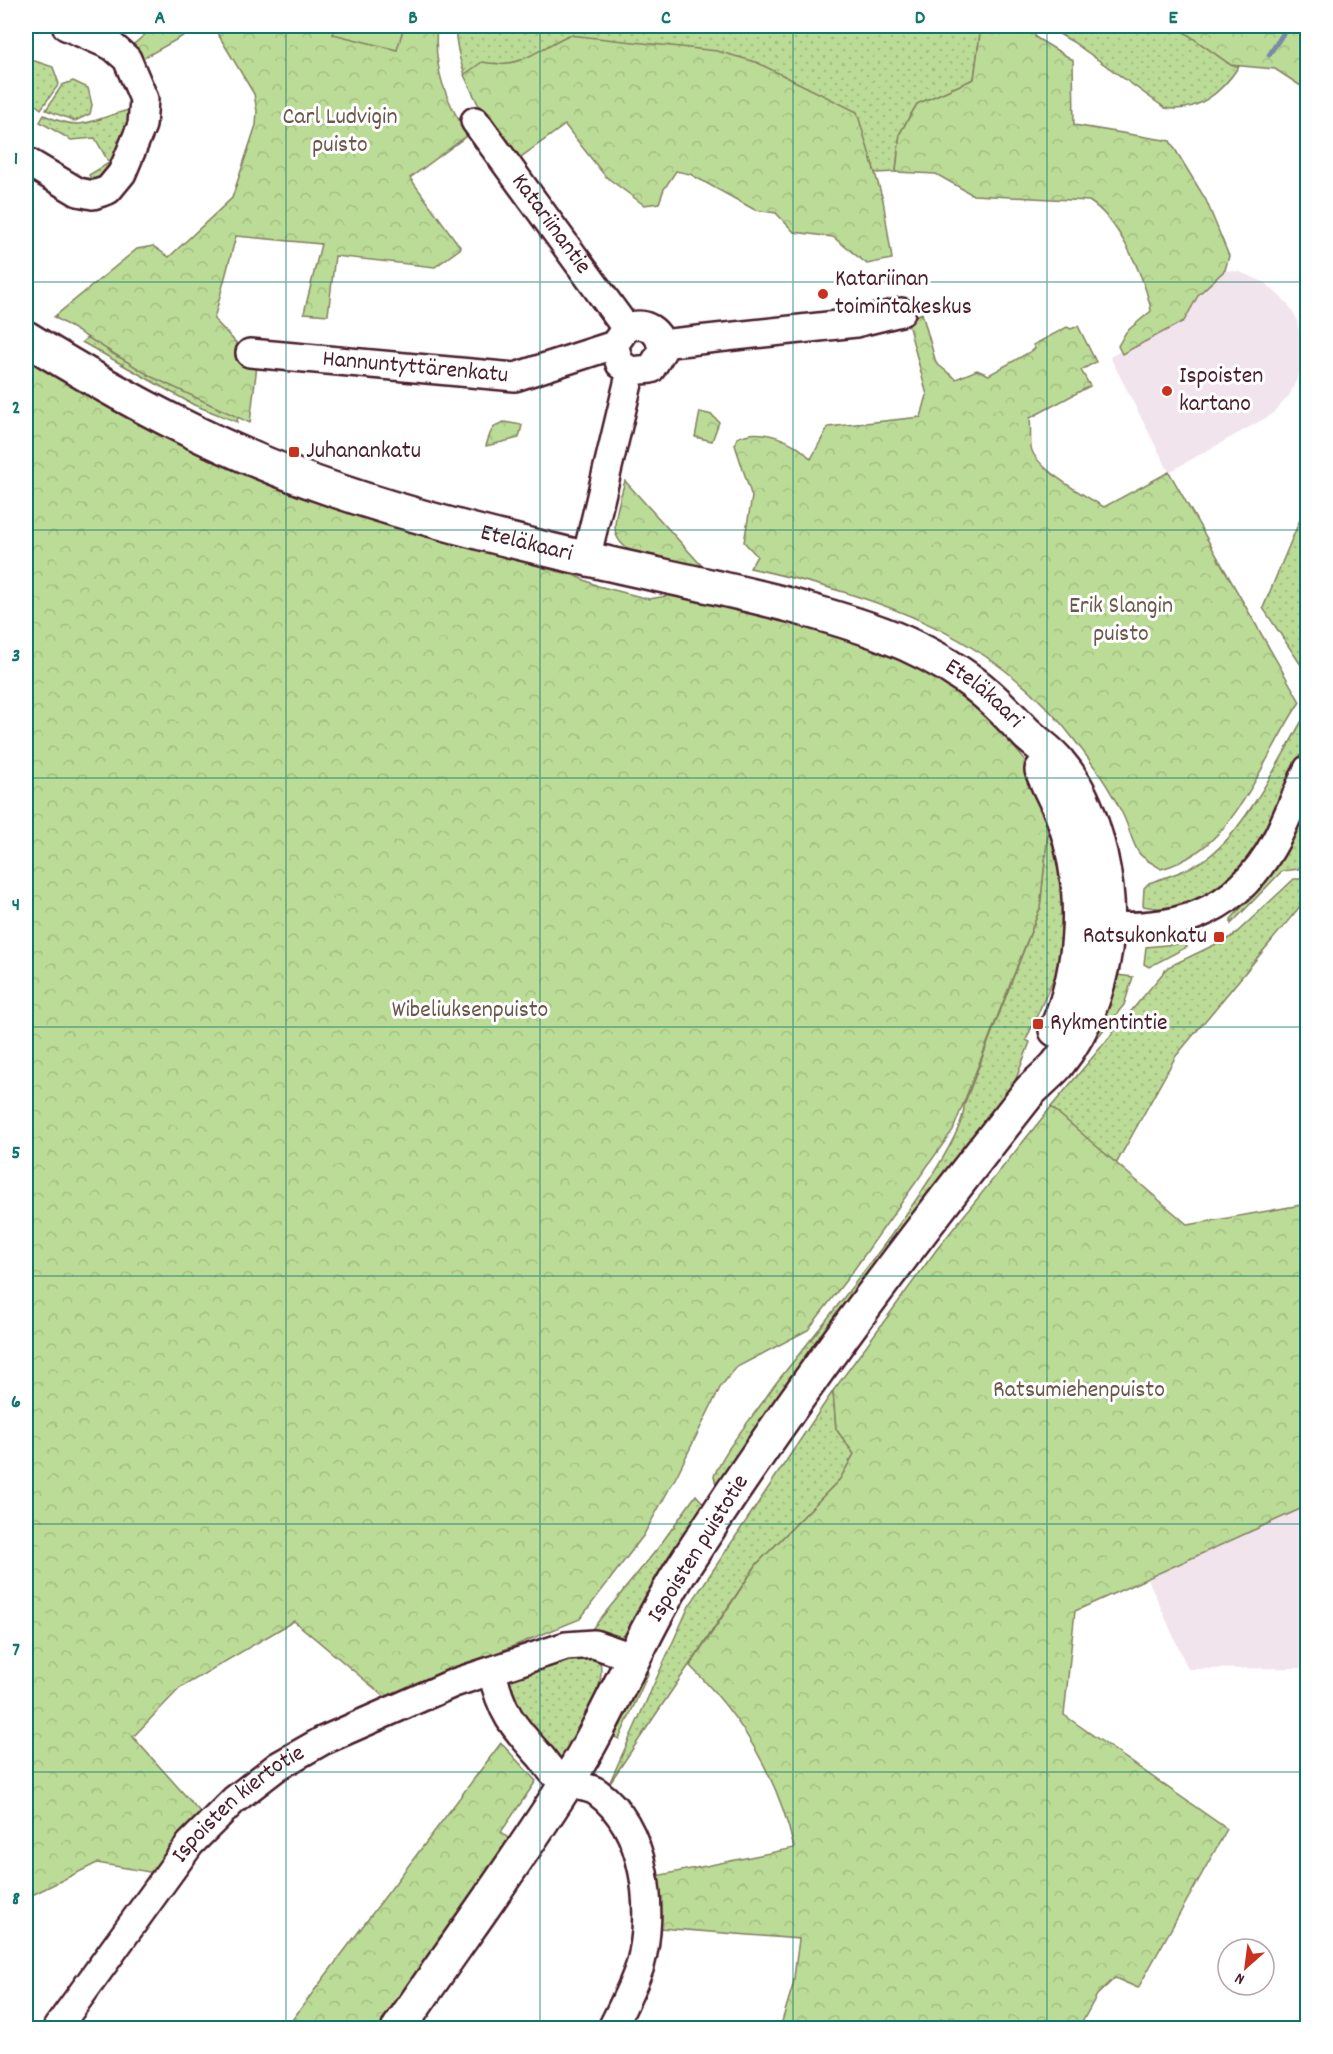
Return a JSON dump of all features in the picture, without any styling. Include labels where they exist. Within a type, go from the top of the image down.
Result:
[{"type":"main road","name":"Eteläkaari","points":[[26,338],[139,406],[191,432],[293,475],[471,530],[751,596],[885,633],[935,658],[990,696],[1028,735],[1069,836],[1078,886],[1094,926]]},
{"type":"main road","name":"Ispoisten puistotie","points":[[399,2028],[567,1783],[632,1657],[678,1577],[724,1504],[854,1318],[1030,1091],[1059,1023],[1094,926]]},
{"type":"street","points":[[26,161],[78,192],[93,195],[108,190],[122,172],[142,125],[144,99],[127,59],[112,46],[66,26]]},
{"type":"street","name":"Katariinantie","points":[[475,121],[620,336]]},
{"type":"street","points":[[662,344],[856,323],[901,312]]},
{"type":"street","points":[[640,325],[654,331],[662,344],[656,364],[645,372],[631,371],[618,362],[620,336],[640,325]]},
{"type":"street","name":"Hannuntyttärenkatu","points":[[250,352],[515,377],[620,336]]},
{"type":"street","points":[[586,558],[631,371]]},
{"type":"street","points":[[1094,926],[1182,922],[1207,912],[1232,896],[1258,869],[1272,846],[1308,769]]},
{"type":"street","name":"Ispoisten kiertotie","points":[[57,2028],[190,1844],[234,1800],[278,1766],[322,1741],[454,1683],[577,1644],[594,1644],[632,1657]]},
{"type":"street","points":[[492,1671],[496,1692],[510,1722],[551,1772],[567,1783],[596,1791],[612,1807],[634,1845],[647,1901],[644,1947],[634,1981],[612,2028]]},
{"type":"shaded area","points":[[1210,271],[1240,272],[1266,283],[1288,304],[1296,317],[1303,345],[1300,372],[1289,396],[1271,415],[1169,472],[1110,357],[1173,320]]},
{"type":"shaded area","points":[[1307,1507],[1307,1668],[1188,1669],[1148,1579]]},
{"type":"green space","points":[[155,26],[201,26],[140,60],[134,44]]},
{"type":"green space","name":"Carl Ludvigin puisto","points":[[213,26],[437,26],[437,56],[442,83],[468,135],[410,178],[461,248],[435,267],[335,256],[328,315],[304,313],[321,244],[236,236],[214,319],[257,365],[250,423],[152,377],[54,317],[137,249],[153,246],[169,257],[232,198],[256,125],[257,111],[254,94]]},
{"type":"green space","points":[[335,26],[404,26],[397,50],[333,34]]},
{"type":"green space","points":[[455,26],[981,26],[974,79],[917,104],[900,133],[896,172],[875,173],[869,153],[604,96],[518,159],[475,97],[461,65]]},
{"type":"green space","points":[[981,26],[1036,26],[1035,37],[1073,60],[1074,125],[1170,141],[1206,200],[1229,256],[1225,270],[1199,294],[1184,321],[1122,354],[1118,346],[1126,332],[1151,311],[1150,305],[1135,262],[1119,233],[1100,209],[1089,201],[973,195],[936,174],[896,172],[900,133],[917,104],[974,79]]},
{"type":"green space","points":[[1045,26],[1176,26],[1231,65],[1239,66],[1225,84],[1208,99],[1188,107],[1165,108],[1073,42]]},
{"type":"green space","points":[[1176,26],[1307,26],[1307,90],[1275,69],[1231,65]]},
{"type":"green space","points":[[569,35],[717,51],[756,62],[857,112],[883,200],[892,259],[867,264],[833,237],[794,232],[776,213],[755,210],[690,174],[676,171],[664,189],[659,203],[644,205],[605,176],[565,125],[518,159],[480,108],[464,75],[482,62],[496,64],[518,61]]},
{"type":"green space","points":[[26,61],[35,61],[53,67],[59,84],[41,109],[26,97]]},
{"type":"green space","points":[[73,81],[88,88],[92,105],[90,114],[75,121],[46,110],[62,85]]},
{"type":"green space","points":[[133,109],[115,164],[94,184],[89,175],[109,163],[95,138],[71,140],[40,122],[44,115],[58,121],[80,124]]},
{"type":"green space","points":[[127,303],[107,351],[220,409],[243,387],[237,422],[194,405],[82,342]]},
{"type":"green space","name":"Erik Slangin puisto","points":[[922,313],[936,363],[956,379],[977,370],[989,375],[1035,349],[1033,345],[1067,327],[1071,329],[1078,326],[1096,362],[1081,370],[1090,386],[1030,418],[1031,447],[1034,455],[1051,473],[1104,507],[1169,472],[1300,702],[1244,800],[1209,843],[1187,859],[1161,869],[1141,855],[1134,845],[1113,797],[1079,746],[1047,707],[1011,675],[973,648],[932,626],[889,608],[844,592],[750,568],[757,556],[744,542],[752,497],[735,445],[737,438],[756,434],[777,437],[796,446],[811,459],[828,427],[921,417],[927,395],[907,320]]},
{"type":"green space","name":"Wibeliuksenpuisto","points":[[26,355],[543,560],[543,568],[573,575],[598,586],[649,599],[679,594],[850,637],[924,667],[984,710],[1028,764],[1049,823],[1040,908],[953,1130],[853,1271],[808,1330],[737,1367],[721,1386],[677,1475],[643,1536],[580,1619],[386,1698],[294,1621],[180,1688],[133,1737],[202,1814],[155,1873],[97,1863],[26,1898]]},
{"type":"green space","points":[[700,412],[712,415],[719,422],[712,441],[695,437]]},
{"type":"green space","points":[[504,422],[522,425],[519,438],[486,446],[494,428]]},
{"type":"green space","points":[[625,481],[701,565],[696,569],[660,562],[634,553],[624,546],[617,538],[615,527]]},
{"type":"green space","points":[[1307,503],[1307,674],[1263,608]]},
{"type":"green space","points":[[1307,712],[1308,737],[1300,761],[1261,838],[1248,859],[1232,878],[1214,894],[1193,904],[1170,909],[1143,906],[1144,888],[1149,883],[1201,862],[1222,845],[1236,829],[1262,790]]},
{"type":"green space","points":[[1307,797],[1307,868],[1282,871],[1231,924],[1231,919],[1272,873]]},
{"type":"green space","points":[[1049,823],[1069,860],[1061,962],[1026,1040],[1030,1042],[1011,1092],[717,1488],[714,1476],[733,1442],[914,1203],[958,1128],[964,1105],[1040,908]]},
{"type":"green space","points":[[1294,879],[1307,879],[1307,898],[1176,1056],[1116,1164],[1051,1107],[1168,967],[1233,936]]},
{"type":"green space","points":[[1185,943],[1187,947],[1149,967],[1144,964],[1146,947]]},
{"type":"green space","points":[[1108,974],[1133,977],[1124,1005],[945,1223],[850,1348],[680,1597],[657,1653],[651,1656],[668,1609]]},
{"type":"green space","name":"Ratsumiehenpuisto","points":[[1051,1107],[1188,1225],[1307,1204],[1308,1415],[1305,1431],[1307,1506],[1075,1611],[1064,1715],[1227,1829],[1138,1988],[1115,1978],[1097,1995],[1079,2028],[981,2028],[969,2023],[941,2019],[928,2028],[780,2028],[793,1985],[799,1939],[660,1928],[656,1876],[794,1848],[778,1797],[756,1750],[726,1706],[690,1666],[757,1564],[840,1479],[854,1454],[836,1429],[833,1391],[937,1249]]},
{"type":"green space","points":[[833,1391],[836,1429],[854,1454],[840,1479],[757,1564],[609,1784],[689,1606]]},
{"type":"green space","points":[[696,1495],[706,1506],[627,1634],[618,1638],[588,1634],[658,1548]]},
{"type":"green space","points":[[571,1651],[598,1656],[601,1669],[600,1683],[589,1714],[557,1769],[527,1735],[503,1678]]},
{"type":"green space","points":[[646,1667],[648,1674],[619,1739],[615,1737],[627,1694]]},
{"type":"green space","points":[[501,1743],[536,1781],[501,1832],[509,1839],[381,2028],[286,2028]]},
{"type":"waterway","points":[[1269,55],[1288,26]]},
{"type":"place","name":"Katariinan toimintakeskus","points":[[823,294]]},
{"type":"place","name":"Ispoisten kartano","points":[[1167,391]]},
{"type":"place","name":"Juhanankatu","points":[[294,452]]},
{"type":"place","name":"Ratsukonkatu","points":[[1219,937]]},
{"type":"place","name":"Rykmentintie","points":[[1038,1024]]}]
